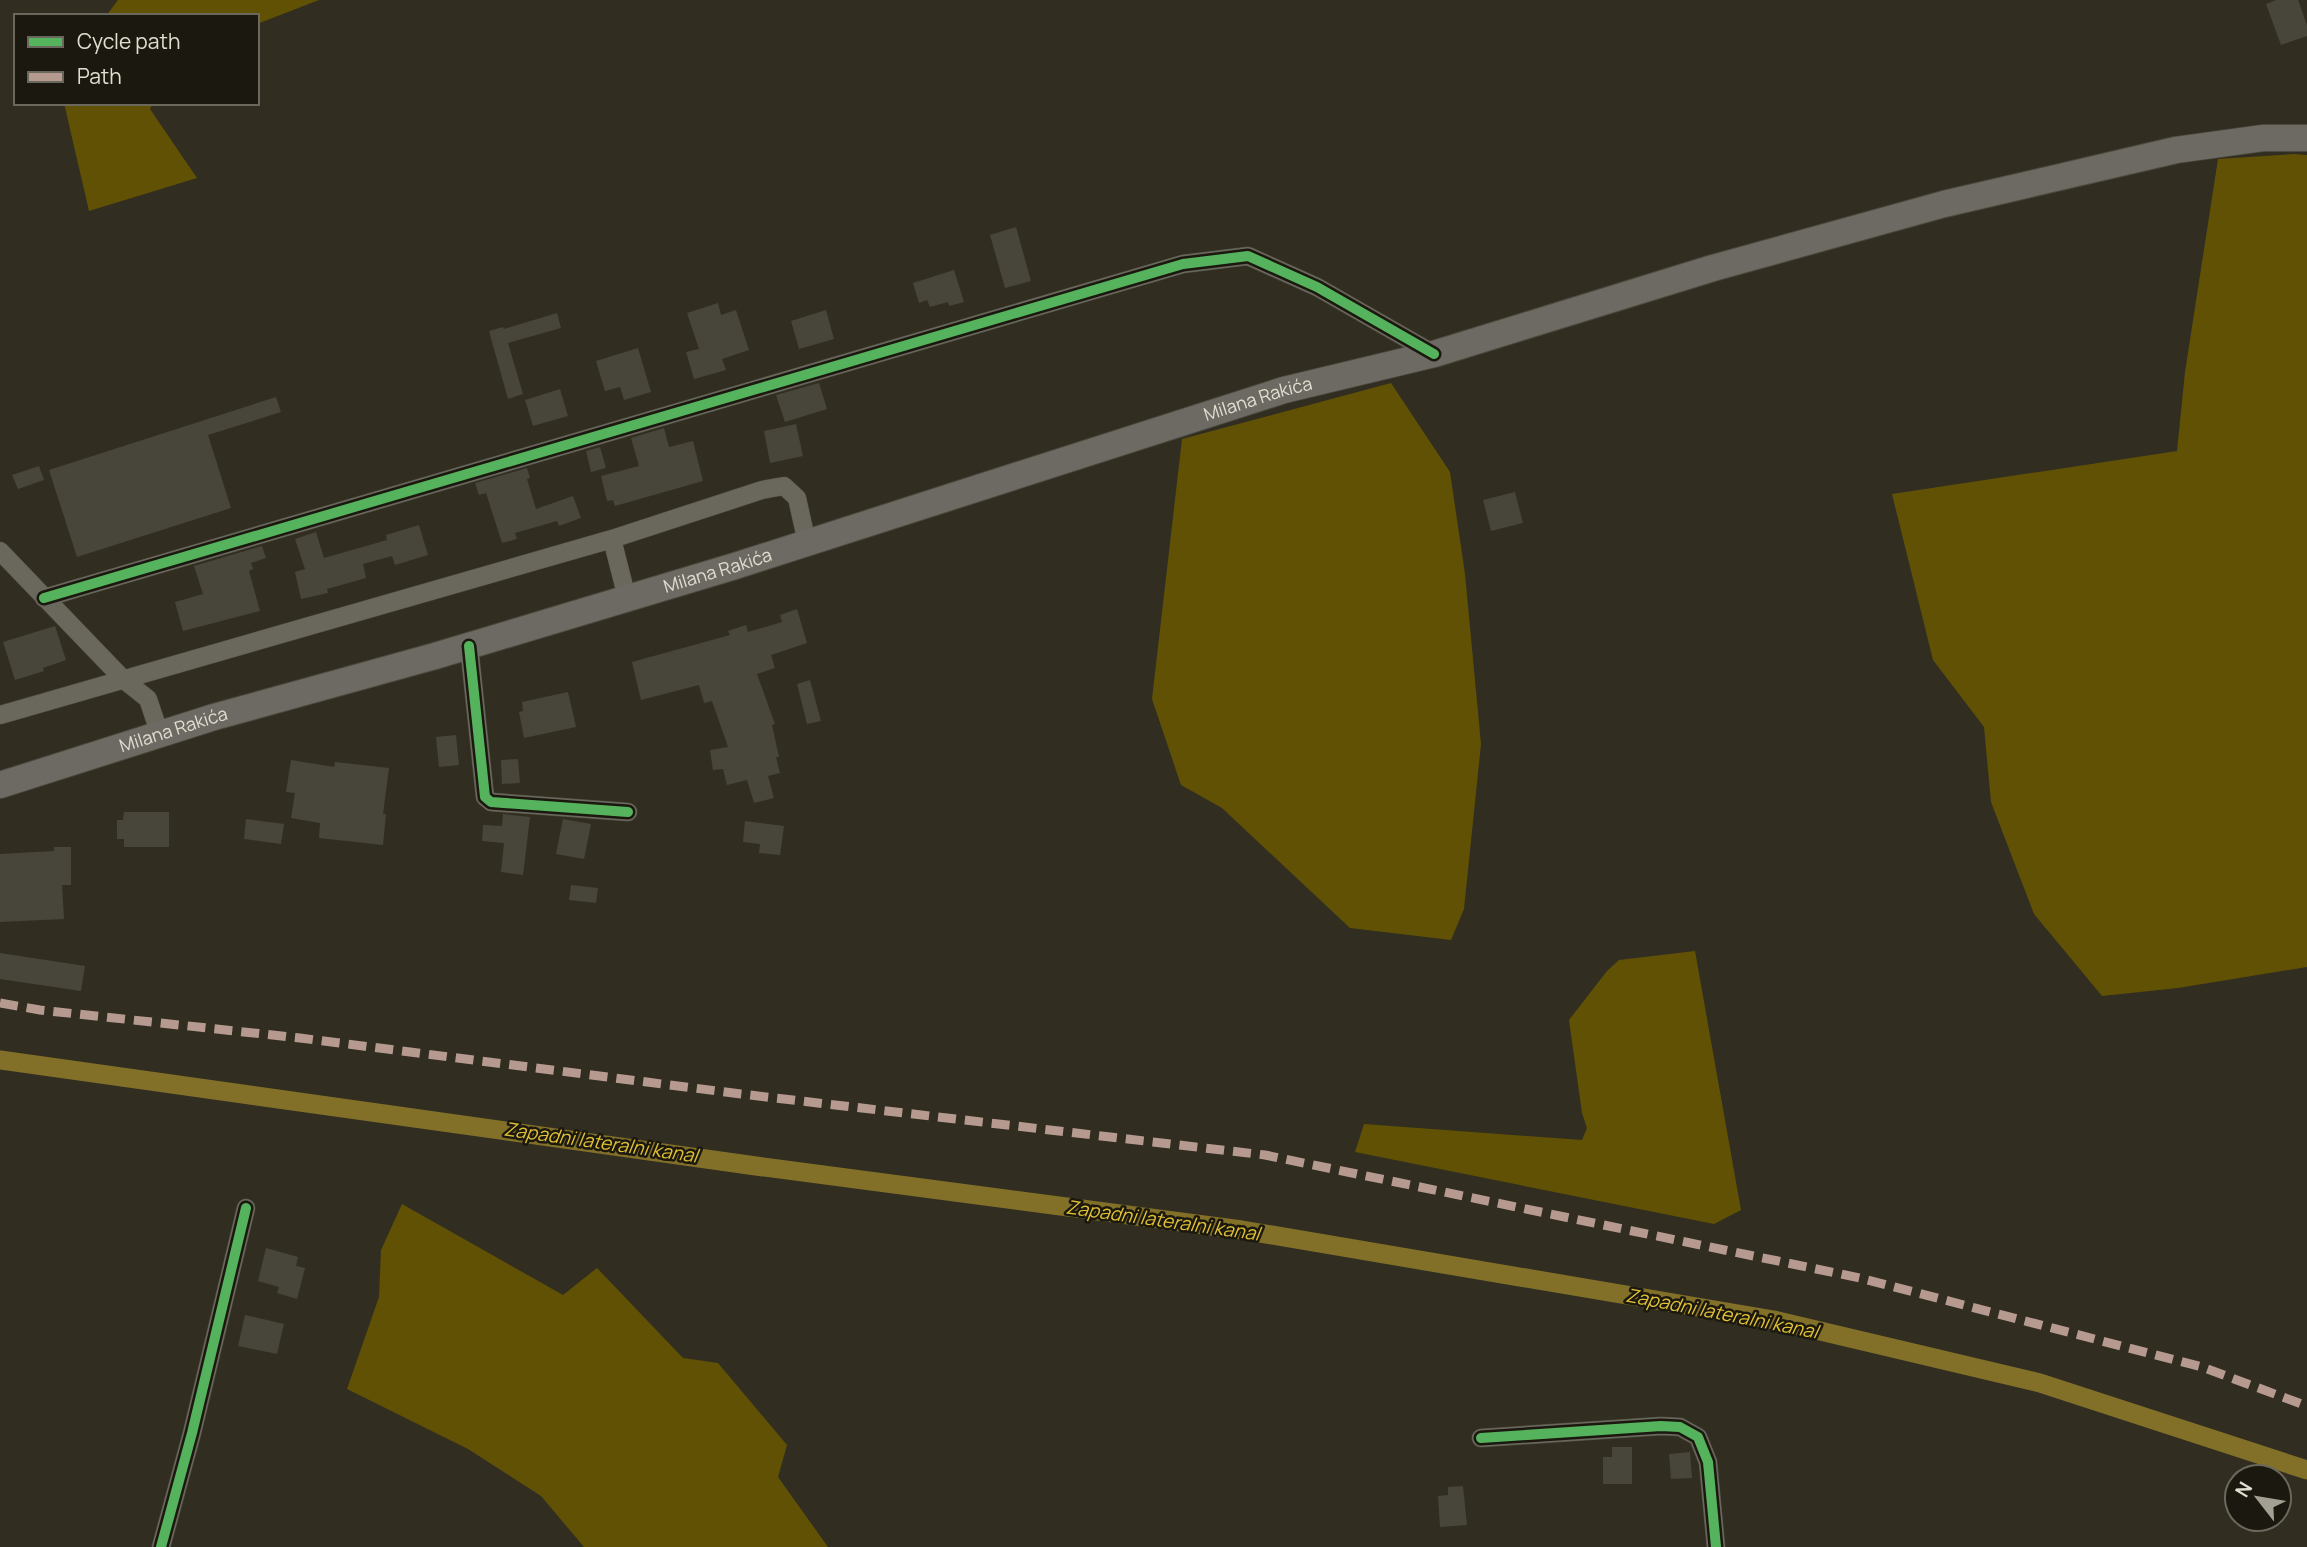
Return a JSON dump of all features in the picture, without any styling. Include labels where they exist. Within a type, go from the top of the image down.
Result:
[{"type":"main road","name":"Milana Rakića","points":[[0,785],[214,717],[469,646],[807,543],[1284,390],[1434,354],[1713,268],[1944,204],[2176,150],[2263,138],[2307,138]]},
{"type":"street","points":[[44,598],[1184,264],[1248,256],[1317,287],[1434,354]]},
{"type":"street","points":[[0,715],[612,539],[762,490],[784,486],[797,498],[807,543]]},
{"type":"street","points":[[612,539],[627,598]]},
{"type":"street","points":[[0,551],[123,679],[148,699],[160,735]]},
{"type":"street","points":[[469,646],[485,797],[491,802],[628,812]]},
{"type":"street","points":[[161,1547],[192,1433],[246,1208]]},
{"type":"street","points":[[1481,1438],[1680,1427],[1698,1437],[1708,1462],[1716,1547]]},
{"type":"shaded area","points":[[118,0],[319,0],[259,23],[259,14],[108,14]]},
{"type":"shaded area","points":[[64,105],[152,105],[150,109],[197,178],[89,211]]},
{"type":"shaded area","points":[[2307,155],[2307,967],[2178,988],[2102,996],[2034,914],[1991,802],[1984,727],[1933,660],[1892,494],[2177,451],[2185,372],[2218,159]]},
{"type":"shaded area","points":[[1391,383],[1450,472],[1465,574],[1481,744],[1464,909],[1451,940],[1350,928],[1222,808],[1181,785],[1152,699],[1182,439]]},
{"type":"shaded area","points":[[1695,951],[1741,1210],[1714,1224],[1355,1152],[1364,1124],[1582,1140],[1587,1128],[1582,1113],[1569,1020],[1607,971],[1619,960]]},
{"type":"shaded area","points":[[402,1204],[563,1295],[597,1268],[683,1358],[718,1363],[787,1445],[778,1477],[828,1547],[584,1547],[541,1496],[468,1449],[347,1389],[379,1297],[381,1250]]},
{"type":"building","points":[[2276,0],[2298,0],[2307,25],[2307,36],[2281,45],[2266,4]]},
{"type":"building","points":[[1016,227],[1031,281],[1005,288],[990,235]]},
{"type":"building","points":[[954,270],[964,302],[949,306],[948,302],[930,307],[927,300],[919,303],[913,283]]},
{"type":"building","points":[[718,303],[721,315],[736,310],[749,350],[722,359],[726,370],[694,379],[686,352],[699,349],[687,313]]},
{"type":"building","points":[[826,310],[834,339],[799,349],[791,321]]},
{"type":"building","points":[[557,313],[561,328],[508,343],[523,394],[508,399],[489,331]]},
{"type":"building","points":[[638,348],[651,392],[624,400],[620,387],[605,391],[596,361]]},
{"type":"building","points":[[819,383],[827,409],[785,422],[776,395]]},
{"type":"building","points":[[560,389],[568,416],[533,426],[525,400]]},
{"type":"building","points":[[276,397],[281,412],[208,435],[231,508],[77,557],[49,470]]},
{"type":"building","points":[[796,424],[803,456],[770,463],[764,431]]},
{"type":"building","points":[[664,428],[669,447],[693,441],[703,481],[615,506],[613,500],[607,501],[601,476],[639,466],[631,438]]},
{"type":"building","points":[[600,447],[606,468],[591,472],[586,451]]},
{"type":"building","points":[[39,466],[44,480],[18,489],[12,475]]},
{"type":"building","points":[[527,468],[530,478],[527,479],[536,509],[573,496],[581,518],[559,526],[557,521],[515,533],[517,539],[502,543],[486,493],[479,495],[475,483]]},
{"type":"building","points":[[1515,492],[1523,523],[1491,531],[1483,500]]},
{"type":"building","points":[[419,525],[428,555],[395,565],[392,556],[363,564],[366,578],[327,589],[328,593],[301,599],[295,572],[305,569],[295,539],[316,532],[324,558],[387,540],[386,535]]},
{"type":"building","points":[[262,546],[266,558],[251,563],[253,569],[249,571],[260,611],[183,631],[175,602],[203,594],[194,566]]},
{"type":"building","points":[[797,609],[807,643],[771,655],[775,668],[757,674],[775,724],[772,725],[780,773],[768,776],[774,798],[754,803],[747,780],[727,785],[723,769],[713,770],[710,750],[728,747],[712,701],[704,703],[699,685],[641,700],[632,662],[730,635],[728,631],[746,625],[748,632],[782,622],[780,615]]},
{"type":"building","points":[[55,626],[66,660],[43,668],[44,671],[15,680],[3,642]]},
{"type":"building","points":[[810,680],[821,721],[807,724],[797,684]]},
{"type":"building","points":[[568,692],[576,727],[524,738],[519,712],[523,711],[522,702]]},
{"type":"building","points":[[456,735],[459,765],[439,767],[436,737]]},
{"type":"building","points":[[518,759],[520,783],[502,784],[501,760]]},
{"type":"building","points":[[291,760],[334,767],[335,762],[389,768],[383,814],[386,814],[383,845],[319,838],[320,823],[291,818],[295,793],[286,792]]},
{"type":"building","points":[[124,812],[169,812],[169,847],[124,847],[124,839],[117,839],[117,820],[123,820]]},
{"type":"building","points":[[503,814],[530,817],[523,875],[501,872],[504,843],[482,841],[483,825],[502,826]]},
{"type":"building","points":[[246,819],[284,824],[281,844],[244,839]]},
{"type":"building","points":[[563,819],[591,824],[584,859],[556,854]]},
{"type":"building","points":[[745,821],[784,826],[780,855],[759,853],[760,844],[743,842]]},
{"type":"building","points":[[54,847],[71,847],[71,885],[62,885],[64,919],[0,922],[0,854],[54,851]]},
{"type":"building","points":[[571,885],[598,888],[596,903],[569,900]]},
{"type":"building","points":[[0,953],[85,966],[81,991],[0,979]]},
{"type":"building","points":[[266,1248],[298,1257],[296,1266],[305,1268],[297,1299],[277,1293],[279,1287],[258,1281]]},
{"type":"building","points":[[245,1315],[284,1324],[277,1354],[238,1346]]},
{"type":"building","points":[[1612,1447],[1632,1447],[1632,1484],[1603,1484],[1603,1457],[1612,1457]]},
{"type":"building","points":[[1690,1452],[1692,1478],[1671,1479],[1669,1454]]},
{"type":"building","points":[[1463,1486],[1467,1525],[1440,1527],[1438,1496],[1448,1495],[1448,1487]]},
{"type":"waterway","name":"Zapadni lateralni kanal","points":[[0,1060],[756,1166],[1242,1230],[1774,1320],[2040,1383],[2307,1470]]},
{"type":"marked path","points":[[0,1003],[40,1010],[300,1038],[741,1094],[1265,1155],[1860,1278],[2202,1367],[2307,1406]]},
{"type":"cycle path","points":[[44,598],[1183,264],[1248,256],[1317,287],[1434,354]]},
{"type":"cycle path","points":[[469,646],[485,797],[491,802],[628,812]]},
{"type":"cycle path","points":[[161,1547],[192,1433],[246,1208]]},
{"type":"cycle path","points":[[1481,1438],[1680,1427],[1698,1437],[1708,1462],[1716,1547]]}]
